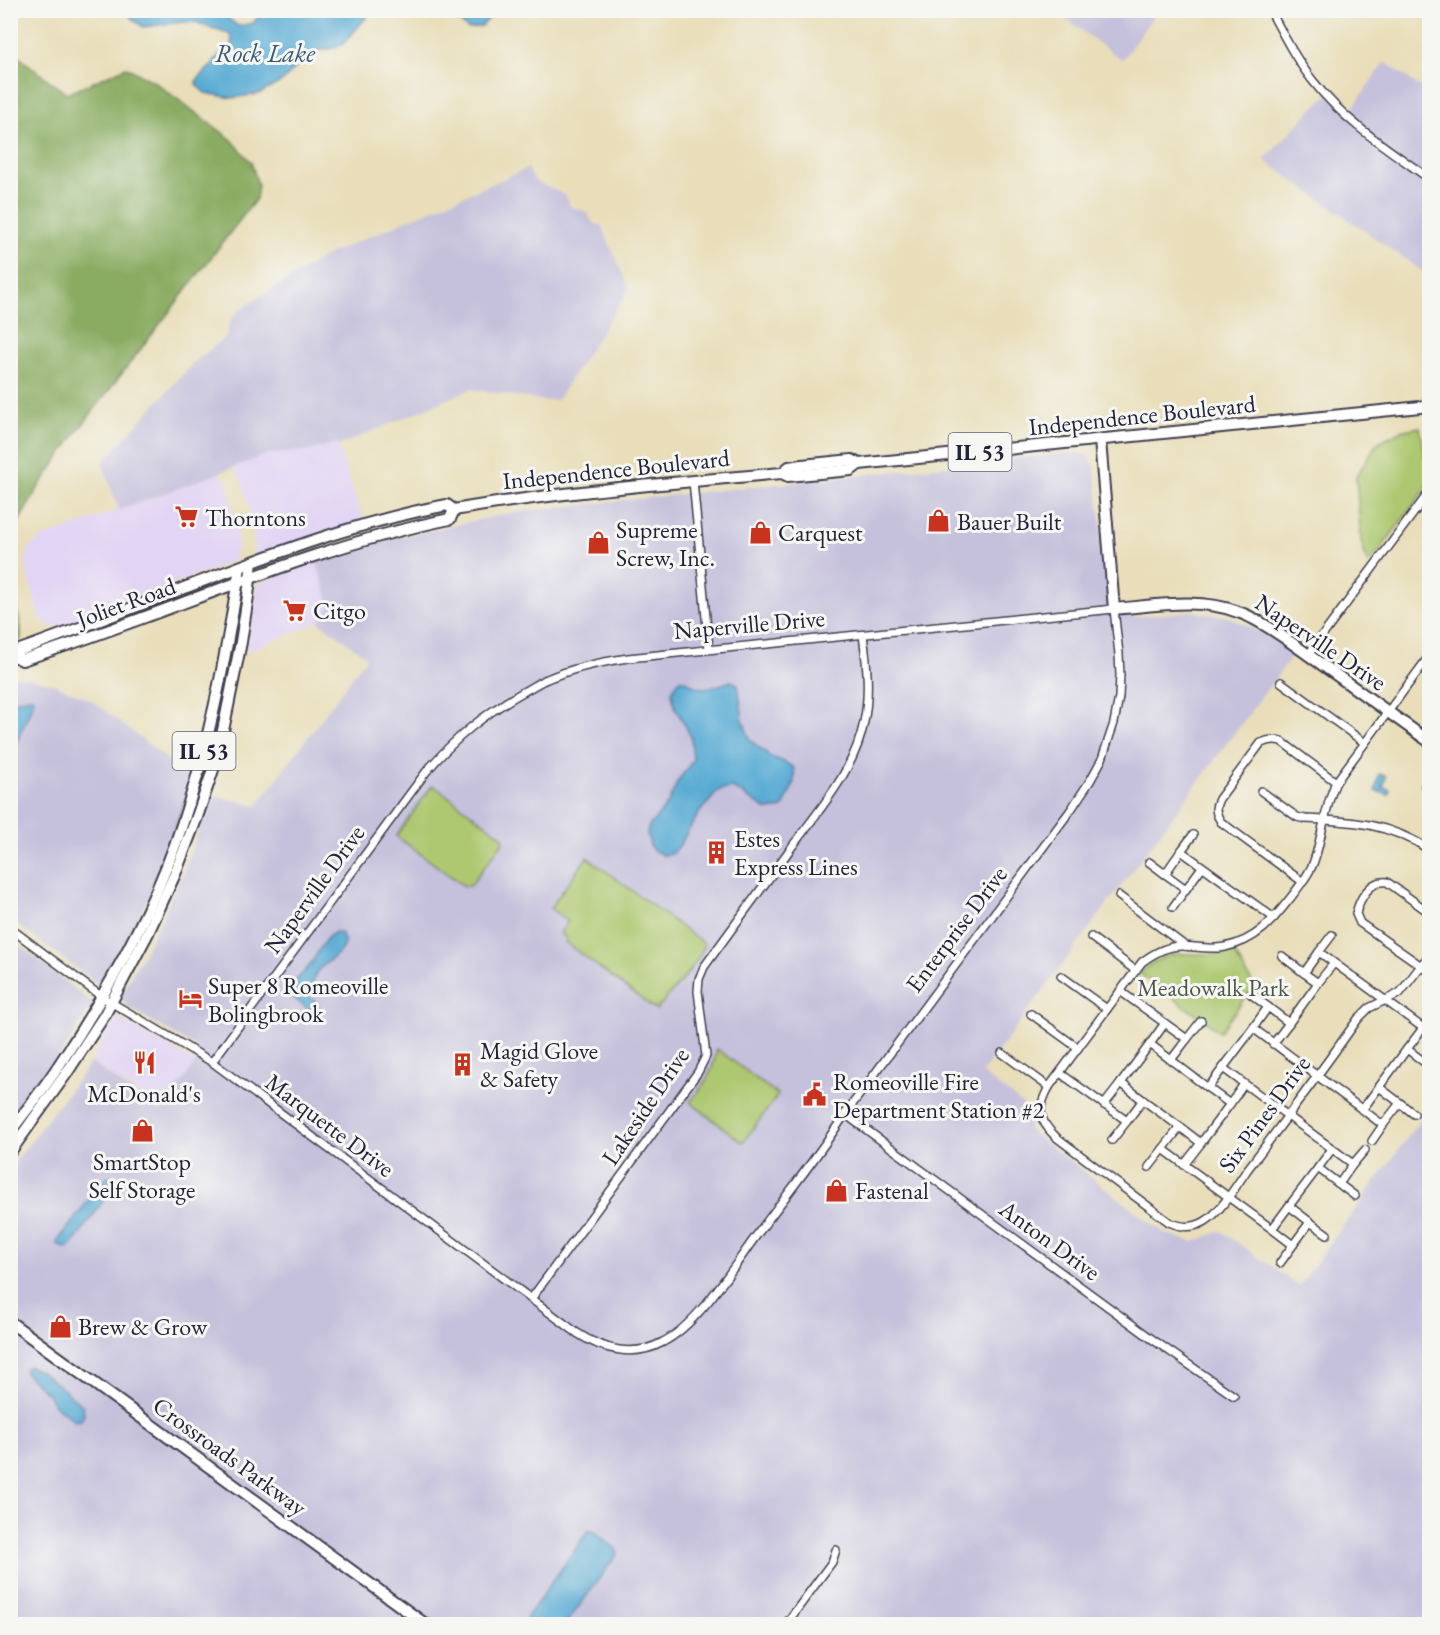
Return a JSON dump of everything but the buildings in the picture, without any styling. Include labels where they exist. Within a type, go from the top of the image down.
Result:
[{"type":"main road","name":"Independence Boulevard","points":[[240,567],[317,539],[384,519],[447,505],[454,510],[548,496],[782,473],[788,476],[851,470],[860,464],[1430,406]]},
{"type":"main road","name":"Enterprise Drive","points":[[1101,440],[1114,609]]},
{"type":"main road","name":"Independence Boulevard","points":[[251,579],[346,545],[450,519],[454,510]]},
{"type":"main road","name":"IL 53","points":[[10,1132],[129,972],[165,898],[212,777],[218,755],[251,579],[252,562]]},
{"type":"main road","name":"IL 53","points":[[10,1152],[82,1052],[171,854],[186,813],[208,735],[221,680],[240,567]]},
{"type":"main road","name":"Joliet Road","points":[[240,567],[17,651],[13,657],[22,660],[70,645],[251,579]]},
{"type":"main road","name":"Naperville Drive","points":[[1114,609],[1186,603],[1217,606],[1237,611],[1258,621],[1430,742]]},
{"type":"main road","name":"Crossroads Parkway","points":[[10,1322],[425,1624]]},
{"type":"street","points":[[1270,10],[1313,81],[1336,107],[1363,131],[1430,179]]},
{"type":"street","points":[[693,481],[709,649]]},
{"type":"street","points":[[1308,655],[1430,491]]},
{"type":"street","name":"Naperville Drive","points":[[212,1062],[426,772],[446,749],[474,723],[546,679],[600,662],[628,658],[1114,609]]},
{"type":"street","name":"Enterprise Drive","points":[[626,1351],[647,1348],[664,1342],[684,1328],[695,1316],[829,1139],[845,1114],[1084,791],[1101,762],[1114,723],[1119,698],[1119,654],[1114,609]]},
{"type":"street","name":"Lakeside Drive","points":[[531,1299],[699,1072],[706,1056],[698,991],[699,979],[704,967],[835,788],[854,752],[864,723],[867,693],[863,635]]},
{"type":"street","points":[[1002,1053],[1048,1087],[1142,962],[1158,951],[1174,946],[1212,949],[1234,945],[1255,935],[1274,918],[1311,870],[1329,798],[1336,782],[1430,655]]},
{"type":"street","points":[[1281,682],[1365,743]]},
{"type":"street","points":[[1303,882],[1221,822],[1215,810],[1217,803],[1261,743],[1266,741],[1281,741],[1336,782]]},
{"type":"street","points":[[1261,791],[1305,819],[1372,825],[1399,833],[1430,850]]},
{"type":"street","points":[[1165,874],[1193,835]]},
{"type":"street","points":[[1181,851],[1274,918]]},
{"type":"street","points":[[1149,862],[1186,889]]},
{"type":"street","points":[[1173,907],[1202,867]]},
{"type":"street","points":[[1430,913],[1387,882],[1379,881],[1370,887],[1358,903],[1356,914],[1360,922],[1430,972]]},
{"type":"street","points":[[1119,896],[1185,946]]},
{"type":"street","name":"Marquette Drive","points":[[10,928],[107,1000],[212,1062],[589,1341],[602,1347],[626,1351]]},
{"type":"street","points":[[1304,973],[1332,935]]},
{"type":"street","points":[[1091,937],[1135,970]]},
{"type":"street","points":[[1319,952],[1430,1033]]},
{"type":"street","name":"Six Pines Drive","points":[[1048,1087],[1040,1109],[1047,1129],[1168,1222],[1181,1227],[1202,1224],[1212,1217],[1358,1019],[1369,1008],[1400,993],[1430,954]]},
{"type":"street","points":[[1282,956],[1318,983]]},
{"type":"street","points":[[1273,1044],[1334,963]]},
{"type":"street","points":[[1060,976],[1107,1009]]},
{"type":"street","points":[[1120,991],[1187,1039]]},
{"type":"street","points":[[1251,994],[1289,1023]]},
{"type":"street","points":[[1208,1088],[1268,1007]]},
{"type":"street","points":[[1031,1014],[1078,1048]]},
{"type":"street","points":[[1171,1060],[1201,1021]]},
{"type":"street","points":[[1104,1106],[1165,1023]]},
{"type":"street","points":[[1253,1028],[1383,1125]]},
{"type":"street","points":[[1362,1110],[1423,1028]]},
{"type":"street","points":[[1150,1044],[1230,1104]]},
{"type":"street","points":[[1407,1049],[1429,1064]]},
{"type":"street","points":[[1223,1068],[1353,1164]]},
{"type":"street","points":[[1060,1073],[1127,1121]]},
{"type":"street","points":[[1121,1083],[1201,1143]]},
{"type":"street","points":[[1184,1165],[1244,1084]]},
{"type":"street","points":[[1378,1087],[1414,1114]]},
{"type":"street","points":[[1112,1140],[1143,1100]]},
{"type":"street","points":[[1372,1141],[1400,1103]]},
{"type":"street","name":"Anton Drive","points":[[845,1114],[1234,1396]]},
{"type":"street","points":[[1149,1167],[1180,1127]]},
{"type":"street","points":[[1163,1149],[1293,1245]]},
{"type":"street","points":[[1272,1229],[1332,1149]]},
{"type":"street","points":[[1339,1184],[1365,1150]]},
{"type":"street","points":[[1318,1168],[1355,1196]]},
{"type":"street","points":[[1289,1206],[1327,1234]]},
{"type":"street","points":[[1280,1263],[1310,1222]]},
{"type":"street","points":[[786,1624],[832,1562],[836,1550]]},
{"type":"shaded area","points":[[1055,11],[1157,11],[1122,60]]},
{"type":"shaded area","points":[[1385,62],[1429,93],[1429,276],[1264,160],[1331,92],[1346,110],[1351,110]]},
{"type":"shaded area","points":[[528,168],[535,181],[565,195],[571,207],[587,212],[593,223],[602,226],[629,289],[557,400],[546,401],[471,389],[338,446],[336,443],[309,451],[267,454],[119,510],[102,463],[192,364],[226,337],[230,321],[238,311],[329,254]]},
{"type":"shaded area","points":[[337,443],[364,523],[254,560],[254,538],[248,505],[243,486],[234,467],[267,454],[309,451]]},
{"type":"shaded area","points":[[1077,452],[1088,456],[1095,468],[1109,595],[1132,617],[1191,611],[1229,617],[1267,635],[1295,652],[982,1073],[1035,1114],[1028,1129],[1164,1233],[1193,1242],[1221,1231],[1299,1286],[1429,1108],[1429,1624],[11,1624],[10,1355],[28,1332],[11,1319],[11,1167],[91,1062],[160,1112],[196,1063],[197,1048],[128,1007],[122,1000],[122,993],[160,922],[185,868],[211,795],[257,806],[367,657],[319,622],[331,606],[316,561],[391,539],[515,512]]},
{"type":"shaded area","points":[[217,474],[226,480],[237,523],[237,547],[235,558],[231,562],[65,625],[55,627],[46,624],[39,617],[25,563],[27,552],[32,544],[41,538]]},
{"type":"shaded area","points":[[316,561],[331,606],[319,622],[245,652],[258,584]]},
{"type":"shaded area","points":[[11,675],[51,683],[91,700],[192,778],[183,808],[148,898],[103,988],[11,920]]},
{"type":"shaded area","points":[[10,937],[93,1004],[57,1061],[11,1122]]},
{"type":"shaded area","points":[[115,1016],[196,1063],[162,1110],[91,1062]]},
{"type":"green space","points":[[11,51],[67,94],[126,67],[153,81],[231,139],[251,162],[258,185],[256,199],[77,432],[40,485],[11,535]]},
{"type":"green space","points":[[1420,427],[1425,457],[1429,461],[1429,484],[1374,558],[1367,563],[1361,540],[1356,477],[1377,443],[1400,431]]},
{"type":"green space","points":[[11,593],[19,618],[21,638],[19,644],[11,646]]},
{"type":"green space","points":[[227,671],[214,756],[169,878],[143,928]]},
{"type":"green space","points":[[432,786],[503,837],[503,842],[470,886],[464,886],[396,836]]},
{"type":"green space","points":[[587,857],[704,944],[691,969],[656,1010],[565,942],[567,939],[560,933],[568,921],[550,908]]},
{"type":"green space","name":"Meadowalk Park","points":[[1234,952],[1254,986],[1220,1032],[1140,974],[1151,964],[1173,955]]},
{"type":"green space","points":[[717,1049],[778,1095],[742,1142],[690,1102],[706,1081]]},
{"type":"water","name":"Rock Lake","points":[[130,11],[226,11],[228,18],[238,26],[253,23],[263,11],[372,11],[343,44],[330,49],[314,51],[283,81],[259,94],[232,98],[205,93],[196,85],[196,81],[221,53],[228,52],[232,48],[231,35],[196,22],[143,27],[130,17]]},
{"type":"water","points":[[446,11],[496,11],[482,26],[468,29]]},
{"type":"water","points":[[679,680],[701,688],[731,681],[738,684],[743,720],[750,740],[771,757],[794,768],[794,780],[783,808],[767,810],[733,788],[719,790],[699,813],[679,846],[672,854],[663,855],[650,846],[647,833],[649,826],[667,805],[678,781],[693,760],[691,737],[673,699],[672,691]]},
{"type":"water","points":[[29,697],[34,701],[11,756],[11,702]]},
{"type":"water","points":[[1379,774],[1386,776],[1383,787],[1390,789],[1389,795],[1375,791]]},
{"type":"water","points":[[336,932],[341,933],[344,941],[342,949],[316,973],[313,981],[314,990],[309,996],[318,1004],[318,1014],[315,1014],[291,996],[291,990],[295,981],[310,965],[324,942]]},
{"type":"water","points":[[108,1177],[114,1179],[113,1187],[73,1244],[69,1248],[61,1247],[58,1241]]},
{"type":"water","points":[[28,1366],[49,1378],[83,1406],[84,1414],[81,1420],[75,1421],[54,1405],[49,1395],[27,1375],[24,1370]]},
{"type":"water","points":[[589,1530],[595,1532],[616,1549],[616,1556],[566,1624],[522,1624]]},
{"type":"place","name":"Thorntons","points":[[187,517]]},
{"type":"place","name":"Bauer Built","points":[[939,521]]},
{"type":"place","name":"Carquest","points":[[760,532]]},
{"type":"place","name":"Supreme Screw, Inc.","points":[[598,543]]},
{"type":"place","name":"Citgo","points":[[295,610]]},
{"type":"place","name":"Estes Express Lines","points":[[716,852]]},
{"type":"place","name":"Super 8 Romeoville Bolingbrook","points":[[190,999]]},
{"type":"place","name":"McDonald's","points":[[144,1063]]},
{"type":"place","name":"Magid Glove & Safety","points":[[462,1064]]},
{"type":"place","name":"Romeoville Fire Department Station #2","points":[[815,1095]]},
{"type":"place","name":"SmartStop Self Storage","points":[[142,1131]]},
{"type":"place","name":"Fastenal","points":[[837,1190]]},
{"type":"place","name":"Brew & Grow","points":[[60,1326]]}]
